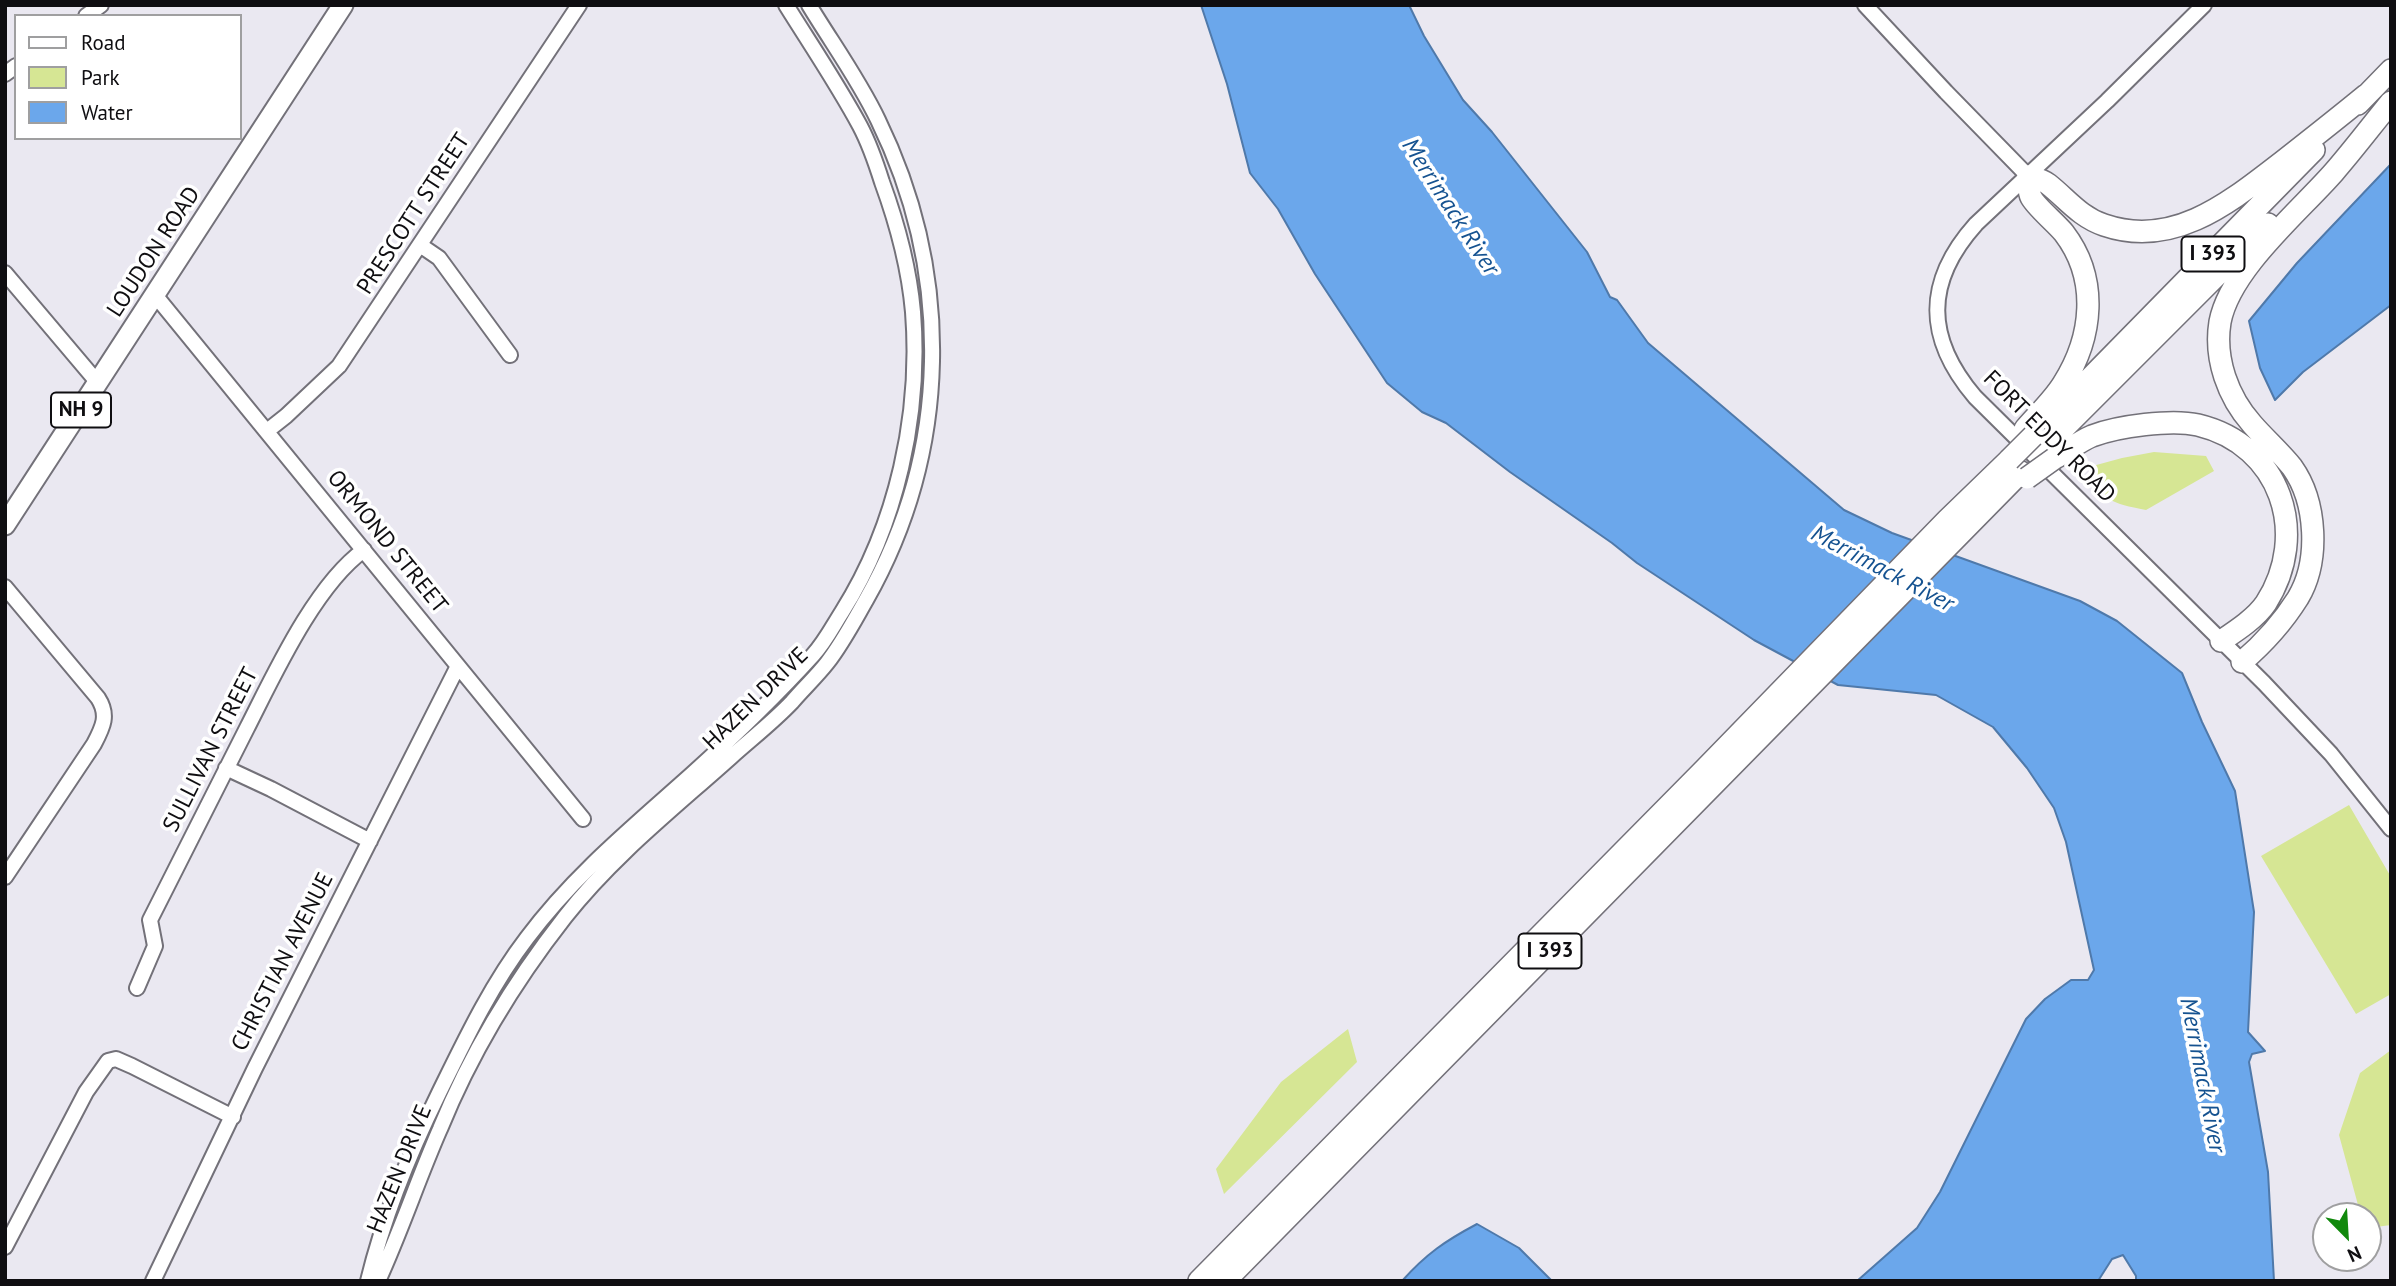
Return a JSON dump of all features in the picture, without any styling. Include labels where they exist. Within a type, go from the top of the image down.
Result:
[{"type":"highway","name":"I 393","points":[[2039,443],[2391,70]]},
{"type":"highway","points":[[2221,641],[2264,606],[2281,574],[2287,550],[2283,503],[2273,480],[2259,461],[2241,444],[2220,432],[2197,425],[2172,422],[2148,424],[2092,436],[2039,443],[2082,345],[2089,316],[2088,289],[2080,261],[2065,234],[2031,197],[2028,176],[2046,182],[2078,212],[2101,224],[2142,233],[2171,227],[2213,212],[2239,195],[2366,96]]},
{"type":"highway","points":[[2242,662],[2278,625],[2299,597],[2308,574],[2312,531],[2304,489],[2292,468],[2251,423],[2236,403],[2226,382],[2218,346],[2220,321],[2228,298],[2240,277],[2334,172],[2391,102]]},
{"type":"highway","name":"I 393","points":[[1225,1281],[1956,525],[2391,102]]},
{"type":"highway","name":"I 393","points":[[1199,1281],[1781,703]]},
{"type":"main road","name":"LOUDON ROAD","points":[[5,525],[343,5]]},
{"type":"street","name":"PRESCOTT STREET","points":[[267,430],[286,416],[339,366],[579,5]]},
{"type":"street","name":"HAZEN DRIVE","points":[[368,1281],[379,1237],[424,1122],[456,1055],[527,937],[600,858],[760,710],[817,652],[872,557],[887,518],[906,444],[915,358],[913,310],[903,249],[891,207],[861,127],[786,5]]},
{"type":"street","name":"HAZEN DRIVE","points":[[378,1281],[464,1074],[519,978],[566,915],[605,872],[788,705],[829,661],[878,577],[894,544],[906,509],[927,425],[934,340],[920,236],[904,183],[878,119],[808,5]]},
{"type":"street","points":[[1865,5],[2028,176]]},
{"type":"street","name":"FORT EDDY ROAD","points":[[2204,5],[1976,224],[1950,257],[1941,283],[1938,314],[1941,335],[1947,355],[1962,382],[1975,397],[2331,754],[2391,829]]},
{"type":"street","points":[[421,245],[439,258],[510,355]]},
{"type":"street","points":[[5,274],[98,383]]},
{"type":"street","name":"ORMOND STREET","points":[[155,295],[583,819]]},
{"type":"street","name":"SULLIVAN STREET","points":[[137,988],[155,946],[150,920],[226,768],[300,629],[327,589],[352,559],[364,550]]},
{"type":"street","points":[[5,587],[98,698],[105,712],[94,744],[5,877]]},
{"type":"street","name":"CHRISTIAN AVENUE","points":[[153,1281],[458,666]]},
{"type":"street","points":[[226,768],[370,841]]},
{"type":"street","points":[[5,1247],[86,1092],[108,1061],[116,1059],[132,1066],[233,1116]]},
{"type":"green space","points":[[2154,452],[2206,456],[2214,471],[2146,510],[2110,499],[2099,488],[2089,467],[2122,458]]},
{"type":"green space","points":[[2349,805],[2391,877],[2391,994],[2356,1014],[2261,856]]},
{"type":"green space","points":[[1348,1029],[1357,1062],[1224,1194],[1216,1169],[1281,1082]]},
{"type":"green space","points":[[2391,1050],[2391,1225],[2382,1226],[2382,1202],[2357,1202],[2339,1135],[2360,1073]]},
{"type":"water","name":"Merrimack River","points":[[1201,5],[1409,5],[1424,36],[1463,100],[1492,132],[1587,252],[1610,297],[1617,300],[1648,343],[1844,510],[1892,533],[2080,601],[2117,621],[2182,673],[2235,791],[2254,912],[2248,1032],[2265,1051],[2252,1054],[2249,1062],[2268,1172],[2274,1281],[2136,1281],[2136,1276],[2123,1255],[2112,1259],[2098,1281],[1857,1281],[1917,1228],[1940,1192],[2026,1019],[2045,999],[2071,980],[2088,980],[2094,970],[2066,842],[2054,808],[2027,768],[1993,727],[1936,695],[1838,685],[1754,640],[1637,563],[1446,423],[1422,412],[1387,383],[1315,274],[1278,209],[1250,173],[1227,84]]},
{"type":"water","points":[[2391,164],[2391,305],[2303,372],[2275,400],[2260,368],[2249,321],[2297,263]]},
{"type":"water","points":[[1477,1224],[1519,1248],[1552,1281],[1402,1281],[1436,1249]]}]
